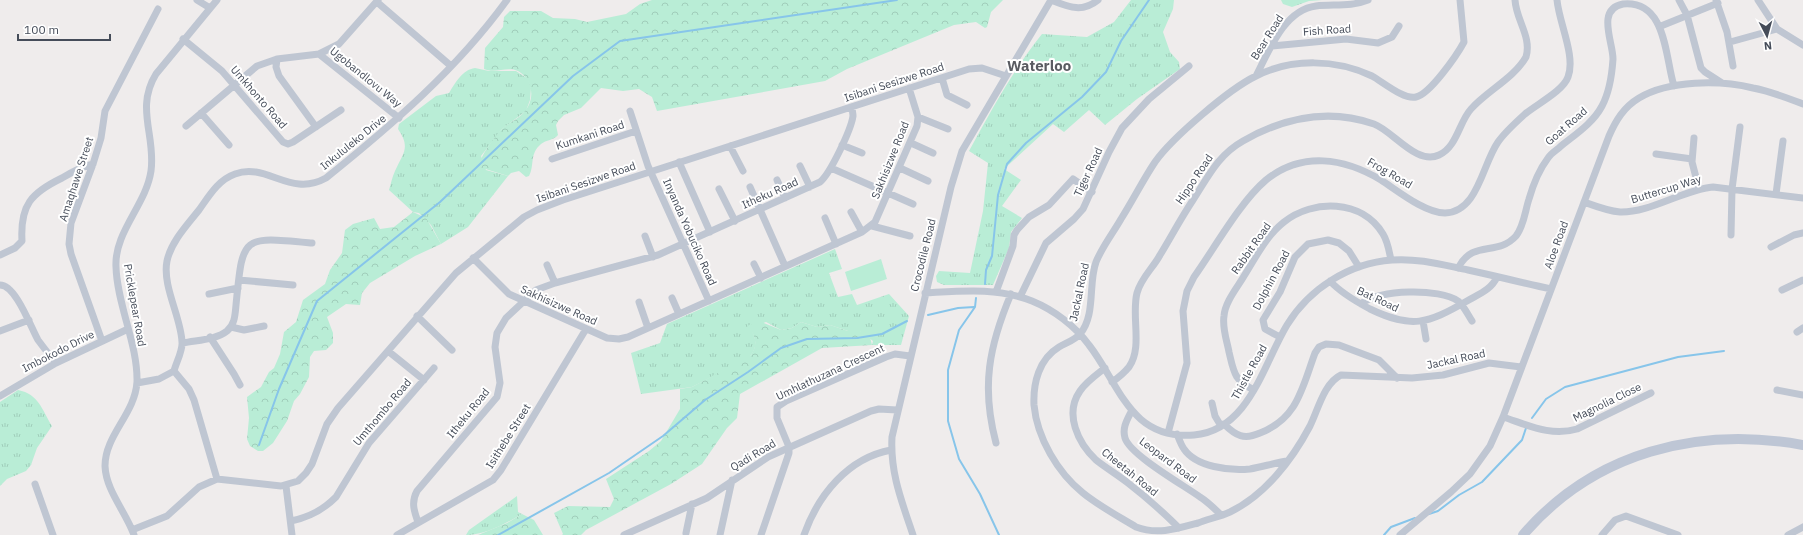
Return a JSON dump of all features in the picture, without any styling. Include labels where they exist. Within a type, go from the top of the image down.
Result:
[{"type":"main road","points":[[1523,535],[1544,514],[1585,481],[1614,465],[1646,452],[1690,442],[1724,439],[1760,439],[1803,445]]},
{"type":"street","points":[[197,0],[210,8]]},
{"type":"street","name":"Pricklepear Road","points":[[133,532],[109,484],[105,466],[108,448],[127,416],[132,404],[137,383],[128,329],[117,280],[116,260],[121,239],[143,197],[151,171],[152,146],[146,113],[147,94],[156,74],[183,39],[217,0]]},
{"type":"street","name":"Inkululeko Drive","points":[[183,343],[167,274],[167,261],[172,247],[220,182],[233,174],[247,172],[298,185],[316,183],[326,178],[399,118],[451,66],[507,0]]},
{"type":"street","points":[[1051,0],[1070,8],[1080,9],[1086,8],[1098,0]]},
{"type":"street","name":"Crocodile Road","points":[[913,535],[897,489],[891,450],[897,410],[951,187],[962,151],[1051,0]]},
{"type":"street","name":"Bear Road","points":[[1256,76],[1272,46],[1289,21],[1304,9],[1316,6],[1349,5],[1368,0]]},
{"type":"street","name":"Jackal Road","points":[[1460,0],[1464,42],[1443,72],[1428,89],[1418,97],[1413,98],[1404,96],[1384,83],[1357,70],[1327,64],[1293,64],[1256,76],[1221,100],[1183,133],[1157,160],[1097,260],[1093,276],[1088,317],[1080,334],[1053,351],[1042,366],[1036,378],[1034,397],[1035,412],[1039,428],[1048,448],[1061,470],[1080,490],[1136,527],[1144,531],[1158,533],[1221,515],[1239,507],[1257,495],[1287,461],[1306,432],[1331,383],[1337,377],[1346,374],[1397,378],[1433,376],[1489,362],[1521,367]]},
{"type":"street","name":"Hippo Road","points":[[1112,382],[1128,369],[1133,356],[1135,306],[1137,294],[1142,281],[1159,257],[1207,176],[1225,154],[1242,142],[1264,130],[1301,118],[1327,115],[1346,117],[1375,125],[1422,157],[1432,158],[1442,154],[1450,146],[1471,109],[1526,57],[1526,36],[1518,16],[1515,0]]},
{"type":"street","name":"Frog Road","points":[[1168,433],[1187,363],[1183,318],[1187,291],[1194,277],[1254,192],[1275,174],[1293,166],[1313,161],[1336,161],[1367,171],[1428,209],[1445,213],[1460,209],[1472,198],[1490,154],[1504,134],[1525,114],[1559,89],[1568,78],[1569,57],[1558,11],[1557,0]]},
{"type":"street","points":[[1679,0],[1687,15],[1701,68],[1704,72],[1723,83]]},
{"type":"street","points":[[1758,0],[1777,29],[1803,45]]},
{"type":"street","points":[[186,126],[257,66],[277,59],[319,54],[339,44],[377,1],[451,66]]},
{"type":"street","name":"Goat Road","points":[[1458,268],[1463,259],[1469,253],[1502,245],[1516,236],[1522,225],[1536,179],[1548,158],[1587,125],[1602,107],[1607,91],[1613,60],[1608,31],[1609,13],[1621,2],[1647,8],[1653,13],[1661,26],[1674,86]]},
{"type":"street","points":[[1661,26],[1717,2],[1730,42],[1732,66]]},
{"type":"street","name":"Amaqhawe Street","points":[[102,341],[69,244],[72,223],[101,138],[105,111],[154,24],[158,9]]},
{"type":"street","name":"Fish Road","points":[[1272,46],[1346,39],[1378,43],[1392,37],[1399,26]]},
{"type":"street","points":[[1730,42],[1777,29]]},
{"type":"street","name":"Umkhonto Road","points":[[183,39],[216,65],[283,142],[290,144],[341,110]]},
{"type":"street","name":"Ugobandlovu Way","points":[[319,54],[399,118]]},
{"type":"street","points":[[277,59],[276,67],[279,76],[316,127]]},
{"type":"street","name":"Tiger Road","points":[[1020,297],[1046,243],[1074,220],[1092,192],[1109,152],[1122,128],[1149,99],[1189,66]]},
{"type":"street","name":"Isibani Sesizwe Road","points":[[286,486],[298,481],[306,473],[332,417],[448,281],[473,258],[516,223],[537,210],[679,162],[976,68],[990,69],[1006,76]]},
{"type":"street","points":[[942,78],[947,95],[953,100],[967,105]]},
{"type":"street","name":"Aloe Road","points":[[1400,535],[1470,474],[1490,446],[1503,417],[1609,136],[1619,116],[1638,98],[1654,91],[1674,86],[1698,83],[1723,83],[1753,87],[1802,103]]},
{"type":"street","name":"Sakhisizwe Road","points":[[473,258],[506,292],[607,338],[615,339],[628,337],[836,244],[872,226],[889,194],[917,126],[918,117],[909,88]]},
{"type":"street","name":"Itheku Road","points":[[418,522],[413,505],[414,496],[417,491],[497,397],[500,383],[495,347],[497,333],[506,318],[523,300],[536,290],[554,283],[653,257],[823,180],[831,168],[853,118],[852,107]]},
{"type":"street","name":"Kumkani Road","points":[[630,111],[651,172]]},
{"type":"street","points":[[201,113],[229,145]]},
{"type":"street","points":[[918,117],[948,129]]},
{"type":"street","points":[[1731,235],[1732,189],[1740,127]]},
{"type":"street","name":"Kumkani Road","points":[[552,159],[636,131]]},
{"type":"street","points":[[1694,138],[1692,159],[1699,189]]},
{"type":"street","points":[[1776,194],[1783,141]]},
{"type":"street","points":[[911,143],[933,153]]},
{"type":"street","points":[[842,145],[862,153]]},
{"type":"street","points":[[730,146],[743,171]]},
{"type":"street","points":[[1656,154],[1692,159]]},
{"type":"street","points":[[679,162],[710,232]]},
{"type":"street","points":[[0,255],[15,248],[22,241],[23,214],[28,205],[44,187],[80,168],[93,164]]},
{"type":"street","points":[[800,166],[810,187]]},
{"type":"street","points":[[831,168],[913,204]]},
{"type":"street","points":[[900,168],[928,181]]},
{"type":"street","name":"Inyanda Yobuciko Road","points":[[651,172],[709,301]]},
{"type":"street","points":[[996,292],[1013,246],[1014,235],[1025,222],[1050,205],[1073,179],[1092,192]]},
{"type":"street","points":[[777,180],[785,198]]},
{"type":"street","points":[[750,187],[785,266]]},
{"type":"street","name":"Buttercup Way","points":[[1584,202],[1613,211],[1626,212],[1699,189],[1713,187],[1803,198]]},
{"type":"street","points":[[719,189],[735,221]]},
{"type":"street","name":"Rabbit Road","points":[[1254,390],[1240,383],[1235,374],[1224,327],[1224,316],[1227,305],[1236,290],[1265,243],[1277,228],[1289,218],[1313,207],[1329,205],[1348,208],[1368,219],[1380,230],[1386,241],[1391,260]]},
{"type":"street","points":[[851,212],[862,232]]},
{"type":"street","points":[[824,218],[836,244]]},
{"type":"street","points":[[872,226],[910,236]]},
{"type":"street","points":[[1771,247],[1803,232]]},
{"type":"street","points":[[645,236],[653,257]]},
{"type":"street","points":[[137,383],[159,379],[174,371],[183,343],[210,338],[225,332],[231,327],[234,318],[243,253],[255,242],[271,240],[312,243]]},
{"type":"street","name":"Dolphin Road","points":[[1280,337],[1265,329],[1263,320],[1280,292],[1295,257],[1303,247],[1314,242],[1334,241],[1349,251],[1359,267]]},
{"type":"street","name":"Thistle Road","points":[[925,293],[996,292],[1011,294],[1053,312],[1080,334],[1104,368],[1131,412],[1150,426],[1168,433],[1195,435],[1223,425],[1245,404],[1254,390],[1280,337],[1303,304],[1330,281],[1359,267],[1391,260],[1419,261],[1497,276],[1551,289]]},
{"type":"street","points":[[754,264],[761,278]]},
{"type":"street","points":[[547,265],[554,283]]},
{"type":"street","name":"Bat Road","points":[[1330,281],[1343,293],[1360,304],[1396,320],[1423,321],[1442,316],[1489,288],[1497,276]]},
{"type":"street","points":[[239,280],[293,285]]},
{"type":"street","points":[[1782,290],[1803,280]]},
{"type":"street","points":[[0,285],[4,285],[10,289],[29,320],[38,340],[56,363]]},
{"type":"street","points":[[209,294],[238,288]]},
{"type":"street","points":[[1360,304],[1373,297],[1398,292],[1443,295],[1453,298],[1462,304],[1472,321]]},
{"type":"street","points":[[996,443],[989,408],[989,364],[1000,321],[1011,294]]},
{"type":"street","points":[[672,298],[679,314]]},
{"type":"street","points":[[639,302],[648,328]]},
{"type":"street","points":[[417,316],[452,350]]},
{"type":"street","points":[[0,331],[29,320]]},
{"type":"street","points":[[1423,321],[1426,340]]},
{"type":"street","points":[[231,327],[244,330],[264,326]]},
{"type":"street","name":"Imbokodo Drive","points":[[0,396],[56,363],[128,329]]},
{"type":"street","name":"Isithebe Street","points":[[397,535],[493,480],[501,470],[586,329]]},
{"type":"street","points":[[210,338],[240,385]]},
{"type":"street","points":[[1212,403],[1215,416],[1223,425],[1237,435],[1246,437],[1268,430],[1281,421],[1299,398],[1315,353],[1319,347],[1326,344],[1339,345],[1379,360],[1397,378]]},
{"type":"street","name":"Umthombo Road","points":[[388,351],[424,380]]},
{"type":"street","name":"Umhlathuzana Crescent","points":[[789,447],[776,415],[776,410],[779,405],[886,357],[895,354],[910,356]]},
{"type":"street","name":"Umthombo Road","points":[[291,520],[308,517],[329,504],[336,497],[369,443],[434,368]]},
{"type":"street","name":"Cheetah Road","points":[[1104,368],[1083,387],[1076,398],[1073,411],[1076,431],[1082,442],[1096,459],[1129,483],[1179,528]]},
{"type":"street","points":[[174,371],[189,389],[194,400],[216,479]]},
{"type":"street","points":[[1777,390],[1803,395]]},
{"type":"street","name":"Magnolia Close","points":[[1503,417],[1546,431],[1566,432],[1577,429],[1651,393]]},
{"type":"street","name":"Qadi Road","points":[[624,535],[711,495],[761,460],[789,447],[871,411],[879,409],[897,410]]},
{"type":"street","name":"Leopard Road","points":[[1131,412],[1126,422],[1124,431],[1126,441],[1131,447],[1157,469],[1207,501],[1221,515]]},
{"type":"street","points":[[1177,434],[1184,449],[1188,453],[1201,461],[1214,466],[1249,469],[1287,461]]},
{"type":"street","points":[[761,535],[788,458],[789,447]]},
{"type":"street","points":[[804,535],[820,502],[833,484],[866,457],[891,450]]},
{"type":"street","points":[[133,532],[167,516],[199,487],[216,479],[286,486],[292,535]]},
{"type":"street","points":[[720,535],[732,480]]},
{"type":"street","points":[[35,484],[53,535]]},
{"type":"street","points":[[686,533],[692,504]]},
{"type":"street","points":[[1602,535],[1615,520],[1626,516],[1678,535]]},
{"type":"street","points":[[1788,535],[1803,527]]},
{"type":"green space","points":[[652,0],[1003,0],[991,12],[987,27],[985,28],[976,22],[954,25],[847,69],[825,81],[657,111],[652,97],[639,89],[623,91],[601,88],[581,108],[564,115],[558,121],[556,125],[558,135],[541,144],[537,148],[529,176],[526,177],[519,171],[511,173],[508,176],[479,167],[488,146],[503,128],[523,113],[531,100],[531,89],[523,74],[510,69],[492,71],[484,69],[485,48],[503,27],[504,17],[510,11],[541,11],[553,18],[575,19],[587,22],[626,14],[640,4]]},
{"type":"green space","points":[[1131,0],[1174,0],[1173,9],[1163,32],[1170,52],[1179,62],[1180,69],[1137,99],[1105,125],[1089,110],[1064,132],[1053,124],[1004,169],[1021,180],[1002,206],[1022,218],[1011,232],[1009,248],[993,285],[944,285],[937,282],[936,276],[939,271],[970,273],[983,211],[988,163],[969,151],[1021,62],[1042,34],[1087,37],[1114,22]]},
{"type":"green space","points":[[1281,0],[1322,0],[1309,1],[1292,7],[1283,4]]},
{"type":"green space","points":[[475,68],[489,71],[516,71],[528,79],[531,88],[530,100],[526,111],[502,129],[481,156],[486,170],[508,176],[468,227],[441,244],[431,225],[419,213],[413,212],[389,190],[405,146],[398,129],[399,124],[436,96],[449,93],[466,71]]},
{"type":"green space","points":[[413,212],[426,218],[441,244],[415,256],[370,283],[362,293],[360,305],[346,304],[327,317],[333,333],[333,343],[326,350],[314,351],[310,357],[309,377],[300,394],[294,401],[287,421],[273,443],[263,451],[258,451],[250,446],[247,439],[249,418],[247,397],[261,387],[269,372],[274,368],[280,354],[284,332],[296,322],[303,300],[325,284],[330,270],[342,253],[345,230],[353,224],[374,218],[380,229],[394,227]]},
{"type":"green space","points":[[835,249],[842,269],[829,273],[838,297],[852,294],[857,305],[889,294],[909,316],[901,345],[872,345],[873,341],[860,331],[848,331],[830,325],[817,327],[801,322],[792,328],[781,330],[766,322],[750,328],[754,336],[755,347],[754,351],[748,358],[692,387],[641,394],[631,353],[660,343],[667,324]]},
{"type":"green space","points":[[881,259],[887,279],[851,291],[845,272]]},
{"type":"green space","points":[[759,321],[781,330],[792,328],[801,322],[817,327],[830,325],[848,331],[860,331],[869,333],[872,345],[822,348],[740,394],[737,418],[727,428],[702,464],[671,484],[586,530],[581,535],[562,535],[563,534],[554,513],[568,506],[610,507],[614,499],[606,479],[649,451],[661,441],[680,409],[680,389],[692,387],[751,355],[755,348],[755,340],[747,326]]},
{"type":"green space","points":[[18,390],[31,395],[35,399],[52,426],[37,448],[31,465],[26,471],[7,479],[0,486],[0,402]]},
{"type":"green space","points":[[517,496],[518,512],[522,514],[488,531],[473,535],[466,535],[469,530]]},
{"type":"green space","points":[[522,514],[534,520],[543,535],[478,535],[507,523]]},
{"type":"waterway","points":[[259,445],[279,389],[317,301],[440,202],[573,76],[620,41],[897,0]]},
{"type":"waterway","points":[[985,284],[986,270],[992,256],[998,195],[1007,164],[1026,143],[1082,97],[1106,72],[1121,41],[1149,0]]},
{"type":"waterway","points":[[976,298],[975,307],[959,330],[948,370],[948,421],[959,459],[980,494],[999,535]]},
{"type":"waterway","points":[[928,315],[958,308],[974,307]]},
{"type":"waterway","points":[[498,535],[609,473],[663,436],[705,400],[781,348],[807,339],[857,338],[882,334],[907,321]]},
{"type":"waterway","points":[[1532,418],[1546,399],[1565,387],[1678,357],[1724,351]]},
{"type":"waterway","points":[[1429,514],[1438,511],[1459,495],[1482,482],[1522,440],[1526,428]]},
{"type":"waterway","points":[[1384,535],[1391,527],[1415,518]]},
{"type":"district","name":"Waterloo","points":[[1039,65]]}]
